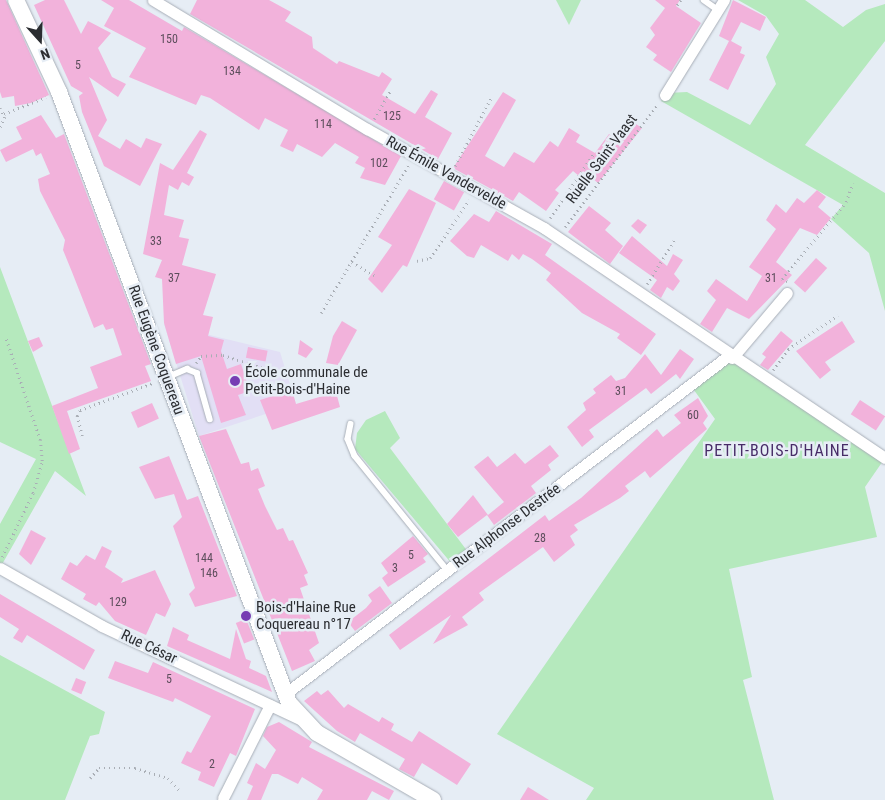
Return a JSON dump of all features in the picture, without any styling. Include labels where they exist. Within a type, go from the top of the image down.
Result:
[{"type":"street","name":"Rue Eugène Coquereau","points":[[16,0],[59,92],[287,699],[301,719],[433,800]]},
{"type":"street","name":"Rue Émile Vandervelde","points":[[152,0],[367,129],[544,228],[639,296],[885,458]]},
{"type":"street","points":[[665,95],[720,5]]},
{"type":"street","points":[[730,357],[791,291]]},
{"type":"street","name":"Rue Alphonse Destrée","points":[[287,699],[448,571],[730,357]]},
{"type":"street","name":"Rue César","points":[[0,568],[102,626],[301,719]]},
{"type":"street","points":[[223,798],[270,705]]},
{"type":"lane","points":[[704,0],[720,5]]},
{"type":"lane","points":[[166,378],[192,369],[210,419]]},
{"type":"lane","points":[[351,424],[348,439],[355,456],[448,571]]},
{"type":"path","points":[[677,5],[681,0]]},
{"type":"path","points":[[367,129],[391,90]]},
{"type":"path","points":[[4,114],[59,92]]},
{"type":"path","name":"Ruelle Saint-Vaast","points":[[557,237],[665,95]]},
{"type":"path","points":[[450,175],[491,98]]},
{"type":"path","points":[[0,108],[4,114],[0,128]]},
{"type":"path","points":[[544,228],[594,153]]},
{"type":"path","points":[[320,313],[403,180],[412,155]]},
{"type":"path","points":[[791,291],[782,279],[846,202],[853,183]]},
{"type":"path","points":[[417,262],[430,258],[477,189]]},
{"type":"path","points":[[639,296],[675,239]]},
{"type":"path","points":[[352,262],[374,275]]},
{"type":"path","points":[[765,380],[788,349],[838,315]]},
{"type":"path","points":[[0,561],[33,493],[42,461],[40,440],[6,339]]},
{"type":"path","points":[[192,369],[201,356],[223,355],[263,368],[272,396]]},
{"type":"path","points":[[82,436],[77,416],[80,410],[166,378]]},
{"type":"path","points":[[90,778],[99,768],[134,768],[168,778],[181,792]]},
{"type":"shaded area","name":"École communale de Petit-Bois-d'Haine","points":[[164,324],[280,352],[296,404],[199,436]]},
{"type":"green space","points":[[556,0],[581,0],[569,25]]},
{"type":"green space","points":[[738,0],[805,0],[843,27],[866,10],[885,4],[885,41],[805,145],[885,193],[885,311],[869,253],[831,219],[843,205],[661,101],[667,93],[687,92],[750,125],[776,84],[766,57],[779,34],[766,16]]},
{"type":"green space","points":[[0,267],[86,496],[55,471],[0,568],[0,524],[36,459],[0,442]]},
{"type":"green space","points":[[728,356],[885,458],[865,487],[877,537],[729,569],[752,677],[743,680],[774,800],[586,800],[594,788],[497,734],[715,419],[691,386]]},
{"type":"green space","points":[[385,411],[400,438],[390,448],[468,552],[452,564],[355,449],[357,433],[366,420]]},
{"type":"green space","points":[[0,655],[105,712],[99,734],[90,736],[65,800],[0,800]]},
{"type":"building","points":[[0,0],[6,0],[49,95],[31,103],[15,106],[14,96],[2,98],[0,92]]},
{"type":"building","points":[[45,0],[64,0],[81,34],[88,21],[111,33],[98,48],[112,77],[126,84],[118,97],[89,77],[107,120],[98,136],[120,149],[126,139],[141,148],[146,138],[162,144],[140,186],[104,166],[82,112],[79,96],[83,93],[71,86],[34,5]]},
{"type":"building","points":[[101,0],[129,0],[182,31],[184,27],[401,156],[385,185],[360,178],[365,168],[355,163],[359,157],[335,143],[322,157],[297,144],[293,152],[280,146],[288,130],[265,118],[259,130],[210,98],[201,95],[196,105],[129,77],[146,48],[104,26],[114,8]]},
{"type":"building","points":[[197,0],[269,0],[291,12],[285,21],[312,37],[313,48],[337,64],[339,61],[379,77],[382,72],[392,79],[382,95],[415,114],[431,90],[438,94],[425,117],[452,133],[438,159],[190,14]]},
{"type":"building","points":[[655,0],[680,0],[676,6],[701,23],[671,72],[653,60],[657,55],[646,47],[655,35],[650,28],[665,8]]},
{"type":"building","points":[[733,0],[766,17],[760,31],[741,22],[731,41],[742,47],[740,53],[745,55],[728,90],[709,80],[729,41],[719,36]]},
{"type":"building","points":[[503,92],[516,100],[485,156],[504,167],[514,152],[534,163],[550,141],[558,147],[569,128],[580,135],[576,142],[595,153],[609,134],[618,141],[633,122],[642,128],[598,183],[583,171],[579,176],[573,171],[555,190],[559,193],[546,211],[519,192],[513,201],[453,168]]},
{"type":"building","points":[[41,115],[56,138],[64,134],[151,364],[145,366],[151,381],[67,411],[80,449],[69,454],[52,406],[98,388],[90,367],[122,355],[113,328],[106,330],[103,324],[94,328],[63,250],[65,240],[40,191],[38,179],[50,174],[41,153],[36,156],[33,149],[6,162],[0,150],[22,139],[16,127]]},
{"type":"building","points":[[200,130],[207,134],[187,173],[194,177],[189,186],[182,182],[178,190],[169,185],[164,215],[184,220],[179,237],[189,239],[182,265],[216,274],[203,315],[213,317],[208,336],[224,340],[221,351],[227,369],[241,364],[250,391],[238,395],[246,415],[221,423],[201,356],[176,364],[164,323],[162,279],[155,277],[162,260],[143,254],[160,163],[173,170]]},
{"type":"building","points":[[444,181],[464,192],[454,211],[434,199]]},
{"type":"building","points":[[409,189],[436,203],[407,267],[403,265],[382,293],[368,279],[392,245],[378,237]]},
{"type":"building","points":[[817,190],[826,197],[818,207],[831,218],[817,235],[800,228],[776,262],[792,275],[749,319],[727,308],[712,332],[700,324],[716,300],[707,291],[716,279],[747,301],[762,276],[749,267],[776,229],[766,220],[776,204],[786,213],[797,198],[804,203]]},
{"type":"building","points":[[589,206],[611,223],[605,230],[623,246],[610,264],[568,232]]},
{"type":"building","points":[[496,211],[552,244],[545,255],[656,334],[641,355],[617,338],[620,334],[582,313],[546,280],[551,273],[532,259],[523,254],[519,260],[512,254],[508,261],[481,245],[474,258],[467,256],[450,241],[474,214],[489,222]]},
{"type":"building","points":[[638,219],[647,225],[640,234],[631,226]]},
{"type":"building","points":[[632,236],[667,266],[673,254],[683,260],[674,274],[680,281],[673,291],[667,287],[661,298],[650,290],[657,280],[619,253]]},
{"type":"building","points":[[816,258],[827,268],[805,293],[794,283]]},
{"type":"building","points":[[342,321],[357,330],[338,365],[326,363],[333,336]]},
{"type":"building","points":[[842,321],[855,342],[825,362],[831,370],[820,379],[796,351]]},
{"type":"building","points":[[781,331],[793,341],[768,370],[760,365],[766,357],[762,354]]},
{"type":"building","points":[[39,337],[43,346],[33,352],[28,341]]},
{"type":"building","points":[[300,340],[313,349],[306,358],[298,354]]},
{"type":"building","points":[[248,347],[268,351],[266,362],[246,358]]},
{"type":"building","points":[[680,349],[694,359],[680,379],[676,374],[651,394],[646,388],[589,430],[594,437],[582,447],[567,427],[586,410],[583,403],[596,393],[593,389],[611,375],[616,381],[625,378],[645,354],[661,375]]},
{"type":"building","points":[[292,390],[296,404],[336,392],[340,407],[272,430],[260,400]]},
{"type":"building","points":[[698,398],[708,416],[703,423],[707,429],[650,478],[645,471],[625,486],[629,491],[620,498],[574,525],[578,530],[570,536],[575,545],[554,562],[543,547],[479,593],[484,600],[462,617],[468,625],[433,644],[451,615],[400,650],[389,635],[545,515],[549,521],[581,498],[657,429],[663,437],[681,423],[674,415]]},
{"type":"building","points":[[860,400],[885,416],[876,431],[851,414]]},
{"type":"building","points":[[152,403],[159,419],[138,428],[131,412]]},
{"type":"building","points":[[226,429],[241,464],[249,462],[251,471],[258,468],[265,486],[258,489],[265,506],[277,530],[283,528],[289,541],[293,540],[308,573],[304,575],[308,585],[300,588],[319,643],[309,650],[315,661],[292,671],[199,436]]},
{"type":"building","points":[[550,445],[559,456],[548,465],[551,470],[531,486],[536,493],[494,525],[487,515],[458,537],[447,524],[473,495],[488,515],[504,502],[474,467],[488,456],[497,467],[515,453],[525,464]]},
{"type":"building","points":[[169,456],[187,500],[198,496],[237,596],[195,607],[189,594],[195,588],[173,526],[182,517],[174,494],[155,499],[139,467]]},
{"type":"building","points":[[31,530],[46,538],[31,565],[19,554]]},
{"type":"building","points":[[413,536],[428,554],[423,558],[426,562],[388,587],[382,578],[388,573],[381,563]]},
{"type":"building","points":[[102,546],[112,551],[105,567],[123,579],[121,583],[155,570],[171,604],[165,617],[156,613],[146,635],[115,621],[99,602],[96,606],[83,599],[86,594],[61,579],[70,562],[77,566],[86,555],[95,560]]},
{"type":"building","points":[[380,586],[392,603],[355,631],[348,622],[366,608],[372,601],[368,595]]},
{"type":"building","points":[[0,594],[95,650],[84,670],[27,635],[22,643],[13,638],[19,629],[0,617]]},
{"type":"building","points":[[246,619],[254,639],[244,644],[236,623]]},
{"type":"building","points":[[173,627],[189,635],[187,640],[230,659],[236,629],[246,659],[251,661],[249,668],[266,676],[272,692],[167,646]]},
{"type":"building","points":[[115,661],[148,673],[153,662],[255,709],[236,756],[230,753],[214,787],[198,780],[201,772],[181,763],[187,751],[191,753],[211,716],[175,698],[173,702],[108,678]]},
{"type":"building","points":[[76,678],[86,682],[81,694],[71,690]]},
{"type":"building","points":[[328,690],[344,708],[348,704],[379,722],[382,717],[394,724],[391,730],[412,742],[419,731],[471,764],[457,785],[422,763],[414,777],[399,769],[405,759],[360,733],[355,742],[337,731],[304,701],[317,691],[321,695]]},
{"type":"building","points":[[279,722],[312,742],[309,747],[394,791],[389,800],[372,791],[367,800],[317,800],[323,790],[302,777],[298,784],[278,774],[272,774],[261,800],[247,800],[253,786],[247,783],[256,763],[265,769],[276,750],[263,736],[267,727]]},
{"type":"building","points":[[528,787],[549,800],[520,800]]},
{"type":"place","name":"École communale de Petit-Bois-d'Haine","points":[[235,381]]},
{"type":"place","name":"Bois-d'Haine Rue Coquereau n°17","points":[[246,616]]},
{"type":"district","name":"PETIT-BOIS-D'HAINE","points":[[777,451]]}]
